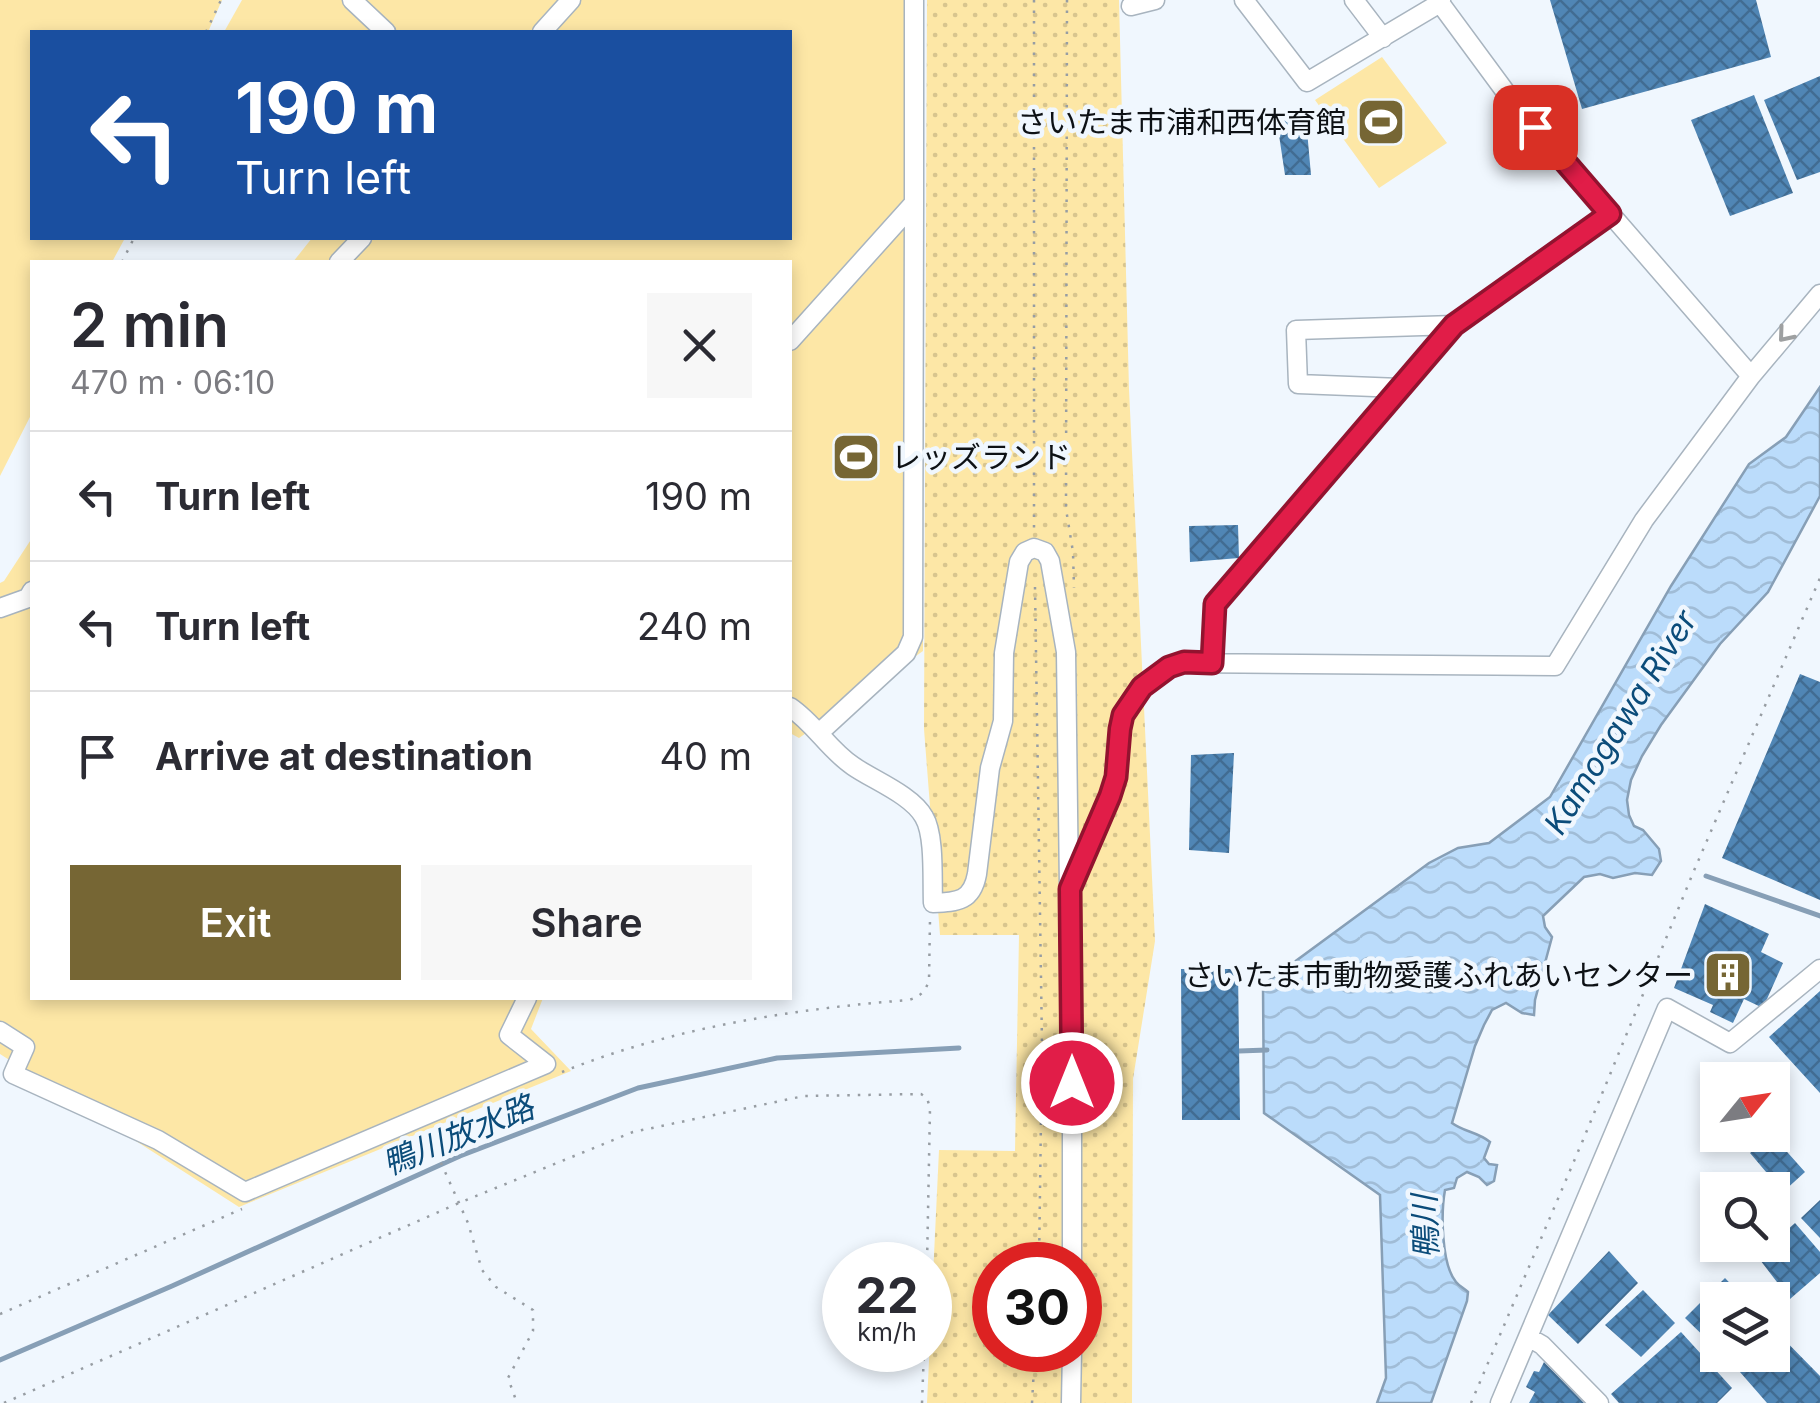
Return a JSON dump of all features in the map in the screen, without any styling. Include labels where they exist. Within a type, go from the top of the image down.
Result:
[{"type":"street","points":[[352,0],[384,30]]},
{"type":"street","points":[[544,30],[570,0]]},
{"type":"street","points":[[819,733],[906,654],[912,637],[914,0]]},
{"type":"street","points":[[1132,6],[1155,0]]},
{"type":"street","points":[[1244,0],[1307,82],[1440,2],[1510,98],[1751,376]]},
{"type":"street","points":[[1354,0],[1383,38]]},
{"type":"street","points":[[792,338],[914,203]]},
{"type":"street","points":[[1212,663],[1215,604],[1454,325],[1610,214]]},
{"type":"street","points":[[342,260],[360,240]]},
{"type":"street","points":[[1070,889],[1116,777],[1123,715],[1142,687],[1169,667],[1184,662],[1555,666],[1644,520],[1751,376],[1820,294]]},
{"type":"street","points":[[1400,388],[1298,384],[1296,330],[1454,325]]},
{"type":"street","points":[[792,708],[812,723],[834,751],[913,804],[925,818],[933,903],[970,895],[990,768],[1003,721],[1004,653],[1020,562],[1034,548],[1045,552],[1066,652],[1072,1242]]},
{"type":"street","points":[[0,608],[30,594]]},
{"type":"street","points":[[1500,1403],[1668,1008],[1730,1043],[1820,969]]},
{"type":"street","points":[[0,1031],[25,1047],[13,1074],[158,1140],[245,1192],[546,1064],[509,1035],[526,1000]]},
{"type":"street","points":[[1528,1337],[1542,1344],[1599,1403]]},
{"type":"street","points":[[1072,1372],[1072,1403]]},
{"type":"path","points":[[207,30],[220,0]]},
{"type":"path","points":[[1034,0],[1034,548]]},
{"type":"path","points":[[1067,0],[1066,509],[1074,590]]},
{"type":"path","points":[[1472,1403],[1820,578]]},
{"type":"path","points":[[1035,583],[1042,1044],[1039,1242]]},
{"type":"path","points":[[562,1072],[655,1042],[732,1024],[917,997],[929,980],[929,922],[933,903]]},
{"type":"path","points":[[4,1403],[459,1201],[633,1132],[804,1096],[921,1094],[926,1098],[930,1108],[927,1242]]},
{"type":"path","points":[[429,1136],[468,1223],[482,1270],[496,1287],[532,1310],[533,1332],[508,1378],[518,1403]]},
{"type":"path","points":[[0,1314],[248,1206]]},
{"type":"path","points":[[922,1403],[923,1372]]},
{"type":"path","points":[[1032,1403],[1034,1372]]},
{"type":"shaded area","points":[[0,0],[222,0],[209,30],[30,30],[30,240],[124,240],[113,260],[30,260],[30,417],[0,476]]},
{"type":"shaded area","name":"レッズランド","points":[[242,0],[922,0],[923,651],[799,738],[792,734],[792,260],[295,260],[310,240],[792,240],[792,30],[225,30]]},
{"type":"shaded area","points":[[927,0],[1119,0],[1129,389],[1155,941],[1133,1079],[1132,1403],[927,1403],[928,1372],[952,1372],[952,1242],[935,1242],[939,1150],[1015,1151],[1019,935],[940,935],[924,729]]},
{"type":"shaded area","name":"さいたま市浦和西体育館","points":[[1382,57],[1447,143],[1379,188],[1315,100]]},
{"type":"shaded area","points":[[30,541],[30,1000],[542,1000],[531,1029],[571,1071],[239,1207],[0,1054],[0,583]]},
{"type":"water","points":[[1820,387],[1820,496],[1768,592],[1720,644],[1661,725],[1631,780],[1629,815],[1634,826],[1643,830],[1659,849],[1661,861],[1652,875],[1584,877],[1543,916],[1552,937],[1534,1015],[1506,1003],[1492,1010],[1484,1025],[1452,1123],[1490,1142],[1484,1158],[1497,1165],[1494,1181],[1487,1185],[1467,1172],[1457,1178],[1454,1188],[1445,1190],[1443,1211],[1447,1263],[1456,1282],[1468,1292],[1467,1301],[1431,1403],[1377,1403],[1386,1378],[1380,1195],[1264,1113],[1263,985],[1429,863],[1458,848],[1489,843],[1550,797],[1671,586],[1749,464],[1786,437]]},
{"type":"building","points":[[1550,0],[1756,0],[1771,57],[1582,109]]},
{"type":"building","points":[[1820,76],[1820,172],[1797,180],[1764,100]]},
{"type":"building","points":[[1754,95],[1793,193],[1730,216],[1691,120]]},
{"type":"building","points":[[1305,108],[1311,175],[1285,175],[1276,115]]},
{"type":"building","points":[[1238,525],[1239,558],[1190,562],[1189,526]]},
{"type":"building","points":[[1800,674],[1820,682],[1820,900],[1722,858]]},
{"type":"building","points":[[1234,753],[1229,853],[1189,850],[1191,755]]},
{"type":"building","name":"さいたま市動物愛護ふれあいセンター","points":[[1705,904],[1769,934],[1761,952],[1783,963],[1763,1008],[1744,999],[1733,1023],[1710,1012],[1713,1005],[1674,988]]},
{"type":"building","points":[[1181,969],[1238,969],[1240,1120],[1182,1120]]},
{"type":"building","points":[[1820,991],[1820,1093],[1769,1037]]},
{"type":"building","points":[[1787,1152],[1805,1172],[1790,1186],[1790,1172],[1766,1172],[1750,1153]]},
{"type":"building","points":[[1820,1200],[1820,1238],[1801,1218]]},
{"type":"building","points":[[1795,1223],[1820,1252],[1820,1273],[1790,1299],[1790,1282],[1777,1282],[1762,1262],[1790,1262],[1790,1227]]},
{"type":"building","points":[[1609,1251],[1638,1283],[1578,1344],[1548,1315]]},
{"type":"building","points":[[1643,1290],[1675,1323],[1641,1357],[1605,1325]]},
{"type":"building","points":[[1700,1303],[1700,1333],[1685,1318]]},
{"type":"building","points":[[1681,1332],[1700,1353],[1700,1372],[1717,1372],[1732,1388],[1717,1403],[1619,1403],[1611,1394]]},
{"type":"building","points":[[1790,1345],[1820,1376],[1820,1403],[1767,1403],[1740,1372],[1790,1372]]},
{"type":"building","points":[[1544,1362],[1584,1403],[1529,1403],[1535,1392],[1526,1387]]},
{"type":"waterway","points":[[1706,876],[1820,916]]},
{"type":"waterway","name":"鴨川放水路","points":[[0,1360],[460,1156],[638,1088],[777,1058],[959,1048]]},
{"type":"waterway","name":"鴨川放水路","points":[[1239,1051],[1267,1050]]},
{"type":"place","name":"さいたま市浦和西体育館","points":[[1381,122]]},
{"type":"place","name":"レッズランド","points":[[856,457]]},
{"type":"place","name":"さいたま市動物愛護ふれあいセンター","points":[[1728,975]]},
{"type":"route","points":[[1072,1083],[1070,889],[1116,777],[1123,715],[1155,675],[1184,662],[1212,663],[1215,604],[1454,325],[1610,214],[1535,127]]},
{"type":"water label","name":"Kamogawa River","points":[[1620,722]]},
{"type":"water label","name":"鴨川","points":[[1425,1227]]}]
